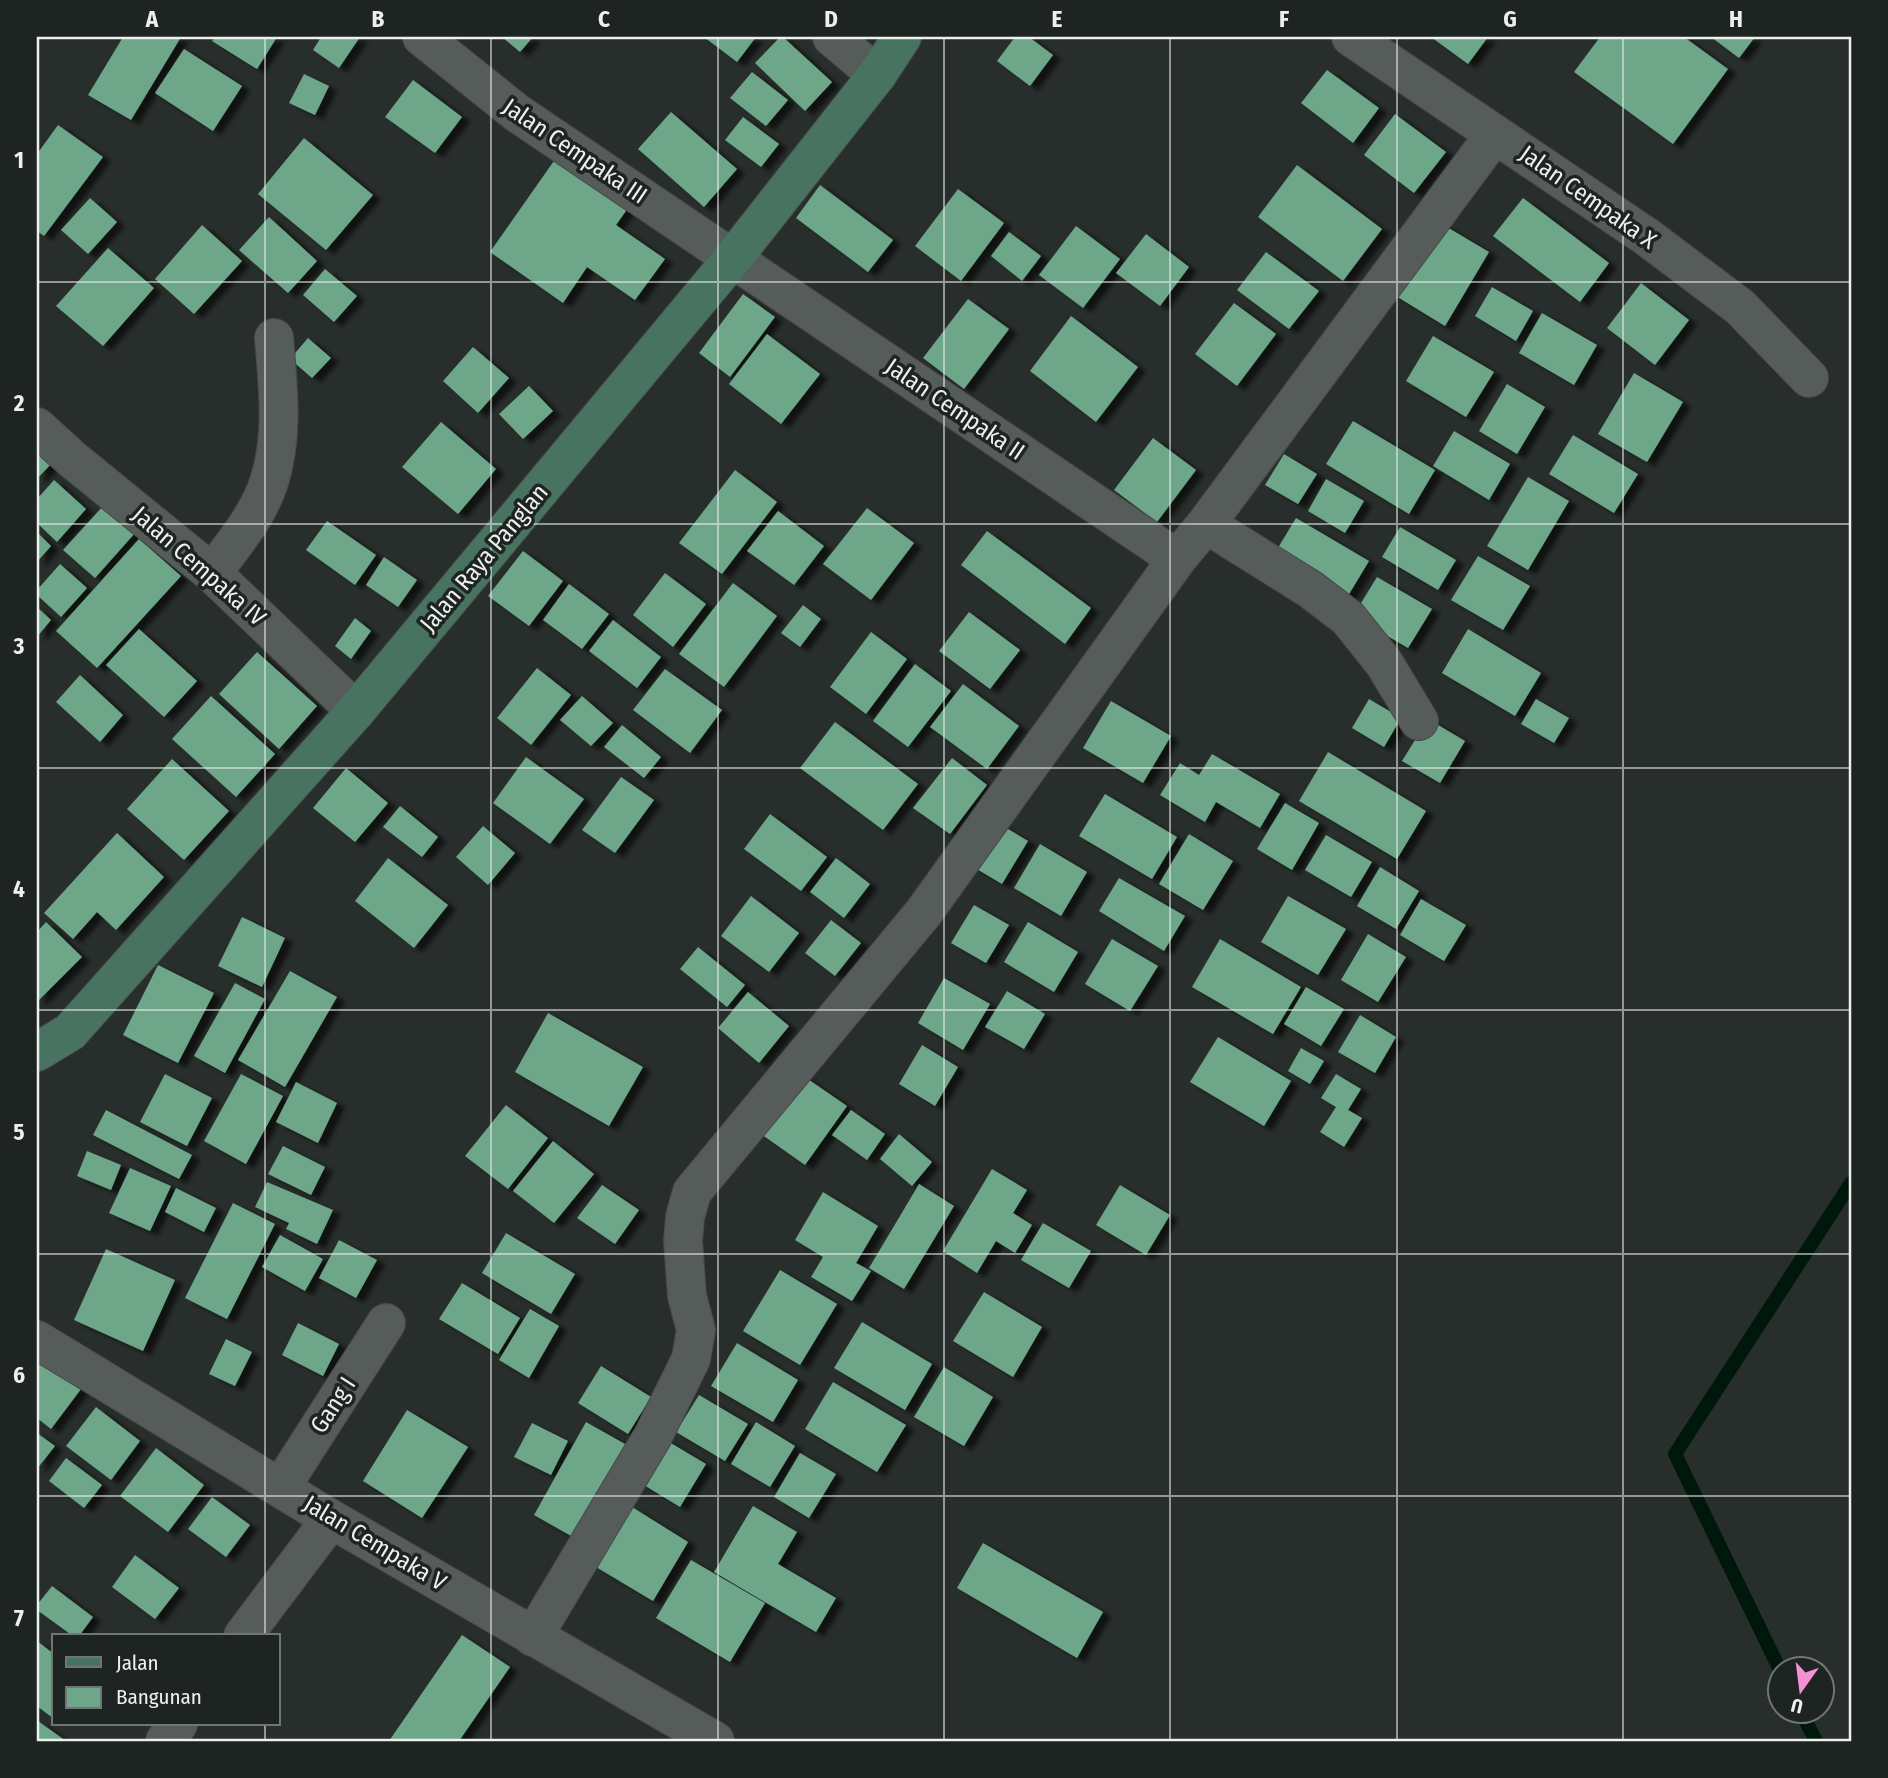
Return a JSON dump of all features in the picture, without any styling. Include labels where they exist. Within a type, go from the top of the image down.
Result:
[{"type":"street","name":"Jalan Cempaka III","points":[[422,37],[517,113],[733,258]]},
{"type":"street","points":[[832,37],[877,75]]},
{"type":"street","name":"Jalan Raya Panglan","points":[[37,1052],[70,1032],[356,710],[733,258],[877,75],[902,37]]},
{"type":"street","name":"Jalan Cempaka X","points":[[1351,37],[1647,237],[1740,307],[1809,378]]},
{"type":"street","points":[[533,1637],[653,1436],[691,1359],[696,1330],[687,1296],[683,1241],[685,1217],[692,1192],[924,912],[1177,559],[1206,524],[1496,134]]},
{"type":"street","name":"Jalan Cempaka II","points":[[733,258],[1177,559]]},
{"type":"street","points":[[212,573],[251,520],[269,483],[280,416],[274,338]]},
{"type":"street","name":"Jalan Cempaka IV","points":[[37,427],[72,459],[212,573],[356,710]]},
{"type":"street","points":[[1206,524],[1310,589],[1348,618],[1384,663],[1419,721]]},
{"type":"street","name":"Gang I","points":[[281,1487],[386,1322]]},
{"type":"street","name":"Jalan Cempaka V","points":[[37,1340],[331,1519],[715,1741]]},
{"type":"street","points":[[245,1634],[331,1519]]},
{"type":"street","points":[[165,1741],[176,1726]]},
{"type":"building","points":[[123,37],[181,37],[131,120],[88,95]]},
{"type":"building","points":[[215,37],[277,37],[257,69],[212,41]]},
{"type":"building","points":[[321,37],[360,37],[339,68],[313,50]]},
{"type":"building","points":[[502,37],[533,37],[520,52]]},
{"type":"building","points":[[704,37],[756,37],[737,62]]},
{"type":"building","points":[[780,37],[832,82],[805,111],[755,63]]},
{"type":"building","points":[[1015,37],[1029,37],[1053,55],[1030,86],[997,61]]},
{"type":"building","points":[[1431,37],[1488,37],[1468,64]]},
{"type":"building","points":[[1600,37],[1684,37],[1728,69],[1673,144],[1574,72]]},
{"type":"building","points":[[1711,37],[1755,37],[1739,58]]},
{"type":"building","points":[[184,49],[242,86],[213,131],[155,93]]},
{"type":"building","points":[[1327,70],[1379,108],[1353,143],[1301,103]]},
{"type":"building","points":[[752,72],[788,100],[766,126],[730,98]]},
{"type":"building","points":[[304,74],[329,86],[315,115],[289,103]]},
{"type":"building","points":[[413,80],[462,117],[435,153],[385,117]]},
{"type":"building","points":[[671,112],[737,169],[704,207],[638,149]]},
{"type":"building","points":[[1395,114],[1446,152],[1414,193],[1364,155]]},
{"type":"building","points":[[743,117],[779,144],[761,167],[725,140]]},
{"type":"building","points":[[58,125],[103,157],[44,236],[37,231],[37,154]]},
{"type":"building","points":[[304,138],[373,195],[326,250],[258,194]]},
{"type":"building","points":[[556,158],[628,208],[616,225],[665,259],[635,300],[587,267],[563,303],[490,252]]},
{"type":"building","points":[[1297,165],[1382,229],[1343,281],[1258,217]]},
{"type":"building","points":[[820,185],[893,240],[868,272],[796,218]]},
{"type":"building","points":[[958,189],[1004,223],[961,281],[915,246]]},
{"type":"building","points":[[90,198],[117,222],[88,254],[61,230]]},
{"type":"building","points":[[1523,198],[1609,263],[1580,302],[1493,236]]},
{"type":"building","points":[[269,217],[317,261],[288,293],[239,250]]},
{"type":"building","points":[[1435,220],[1489,252],[1445,326],[1391,293]]},
{"type":"building","points":[[202,225],[242,261],[194,314],[155,279]]},
{"type":"building","points":[[1076,226],[1120,259],[1083,308],[1039,275]]},
{"type":"building","points":[[1009,232],[1041,256],[1022,281],[991,256]]},
{"type":"building","points":[[1146,234],[1189,267],[1160,306],[1116,273]]},
{"type":"building","points":[[108,248],[154,288],[103,346],[56,306]]},
{"type":"building","points":[[1266,252],[1319,291],[1289,329],[1237,290]]},
{"type":"building","points":[[325,269],[357,296],[334,322],[303,295]]},
{"type":"building","points":[[1641,283],[1689,320],[1655,365],[1607,328]]},
{"type":"building","points":[[1492,287],[1533,311],[1516,341],[1475,316]]},
{"type":"building","points":[[743,294],[775,317],[730,377],[699,353]]},
{"type":"building","points":[[968,299],[1009,329],[964,389],[923,358]]},
{"type":"building","points":[[1234,303],[1276,334],[1237,386],[1195,354]]},
{"type":"building","points":[[1542,313],[1597,345],[1574,385],[1519,353]]},
{"type":"building","points":[[1071,316],[1138,367],[1096,422],[1030,371]]},
{"type":"building","points":[[767,334],[820,374],[781,424],[729,384]]},
{"type":"building","points":[[1433,336],[1494,372],[1466,417],[1406,381]]},
{"type":"building","points":[[308,338],[331,358],[312,378],[290,359]]},
{"type":"building","points":[[473,347],[509,378],[478,413],[443,381]]},
{"type":"building","points":[[1634,373],[1683,402],[1647,462],[1598,434]]},
{"type":"building","points":[[1507,384],[1545,407],[1517,454],[1479,431]]},
{"type":"building","points":[[529,386],[553,411],[523,439],[499,414]]},
{"type":"building","points":[[1353,421],[1435,470],[1409,514],[1326,464]]},
{"type":"building","points":[[441,422],[496,469],[458,514],[402,467]]},
{"type":"building","points":[[1454,431],[1510,464],[1489,500],[1433,466]]},
{"type":"building","points":[[1573,435],[1638,474],[1614,513],[1549,474]]},
{"type":"building","points":[[1153,438],[1196,470],[1157,522],[1114,490]]},
{"type":"building","points":[[37,451],[51,464],[37,479]]},
{"type":"building","points":[[1284,454],[1317,474],[1298,504],[1265,485]]},
{"type":"building","points":[[735,470],[777,502],[722,574],[679,543]]},
{"type":"building","points":[[1528,477],[1569,501],[1528,570],[1487,546]]},
{"type":"building","points":[[1326,479],[1364,501],[1345,533],[1308,511]]},
{"type":"building","points":[[54,480],[86,509],[57,542],[37,523],[37,499]]},
{"type":"building","points":[[104,505],[135,533],[95,578],[63,550]]},
{"type":"building","points":[[867,508],[914,543],[871,600],[823,564]]},
{"type":"building","points":[[778,511],[824,546],[794,585],[747,551]]},
{"type":"building","points":[[1296,518],[1369,561],[1343,604],[1270,561]]},
{"type":"building","points":[[327,521],[376,555],[355,585],[306,550]]},
{"type":"building","points":[[1400,527],[1456,560],[1438,590],[1382,557]]},
{"type":"building","points":[[987,531],[1091,608],[1065,644],[961,565]]},
{"type":"building","points":[[37,532],[51,546],[37,562]]},
{"type":"building","points":[[139,539],[181,576],[97,668],[56,631]]},
{"type":"building","points":[[523,551],[563,581],[529,626],[488,596]]},
{"type":"building","points":[[1478,556],[1530,586],[1503,630],[1451,600]]},
{"type":"building","points":[[384,557],[417,580],[398,607],[366,585]]},
{"type":"building","points":[[60,564],[87,588],[61,617],[37,595],[37,590]]},
{"type":"building","points":[[665,573],[706,604],[673,647],[633,615]]},
{"type":"building","points":[[1377,577],[1432,609],[1408,648],[1353,616]]},
{"type":"building","points":[[733,583],[777,616],[724,687],[679,654]]},
{"type":"building","points":[[569,584],[609,614],[582,649],[543,620]]},
{"type":"building","points":[[803,605],[821,619],[800,647],[781,633]]},
{"type":"building","points":[[37,607],[51,620],[37,637]]},
{"type":"building","points":[[969,612],[1020,650],[990,689],[939,651]]},
{"type":"building","points":[[355,618],[371,631],[351,659],[335,646]]},
{"type":"building","points":[[613,620],[661,657],[637,688],[589,651]]},
{"type":"building","points":[[139,629],[197,681],[164,717],[106,665]]},
{"type":"building","points":[[1468,629],[1541,673],[1515,716],[1442,673]]},
{"type":"building","points":[[871,632],[907,659],[866,714],[830,687]]},
{"type":"building","points":[[257,652],[317,706],[279,749],[219,694]]},
{"type":"building","points":[[915,664],[951,691],[908,747],[873,721]]},
{"type":"building","points":[[537,668],[571,695],[531,745],[497,718]]},
{"type":"building","points":[[665,669],[722,710],[690,753],[633,710]]},
{"type":"building","points":[[80,675],[123,715],[100,742],[56,702]]},
{"type":"building","points":[[963,684],[1019,726],[987,769],[930,727]]},
{"type":"building","points":[[211,696],[275,754],[236,797],[172,739]]},
{"type":"building","points":[[582,696],[613,723],[591,746],[560,720]]},
{"type":"building","points":[[1369,699],[1401,718],[1384,747],[1352,728]]},
{"type":"building","points":[[1536,699],[1569,718],[1554,743],[1521,724]]},
{"type":"building","points":[[1111,701],[1171,736],[1143,783],[1083,748]]},
{"type":"building","points":[[1428,719],[1465,741],[1440,783],[1402,761]]},
{"type":"building","points":[[835,722],[918,784],[883,830],[800,768]]},
{"type":"building","points":[[622,725],[661,757],[644,778],[604,747]]},
{"type":"building","points":[[1328,752],[1426,811],[1397,859],[1299,801]]},
{"type":"building","points":[[1212,754],[1280,794],[1260,828],[1216,802],[1205,822],[1160,795],[1180,763],[1199,775]]},
{"type":"building","points":[[526,757],[584,799],[550,844],[493,803]]},
{"type":"building","points":[[952,758],[987,785],[950,834],[913,808]]},
{"type":"building","points":[[172,759],[229,811],[184,860],[127,809]]},
{"type":"building","points":[[346,768],[388,803],[355,842],[313,808]]},
{"type":"building","points":[[621,777],[654,800],[615,853],[582,830]]},
{"type":"building","points":[[1105,794],[1177,837],[1152,879],[1079,836]]},
{"type":"building","points":[[1285,803],[1319,823],[1292,870],[1257,849]]},
{"type":"building","points":[[400,806],[438,837],[422,857],[383,827]]},
{"type":"building","points":[[770,814],[827,857],[801,891],[744,849]]},
{"type":"building","points":[[991,819],[1028,841],[1002,884],[965,862]]},
{"type":"building","points":[[483,826],[515,853],[488,885],[456,857]]},
{"type":"building","points":[[117,833],[164,877],[116,930],[97,912],[73,939],[44,913]]},
{"type":"building","points":[[1189,834],[1233,861],[1203,910],[1159,884]]},
{"type":"building","points":[[1326,835],[1372,862],[1351,897],[1305,870]]},
{"type":"building","points":[[1040,844],[1087,872],[1061,916],[1014,888]]},
{"type":"building","points":[[388,858],[448,905],[414,948],[355,901]]},
{"type":"building","points":[[836,858],[870,884],[844,918],[810,892]]},
{"type":"building","points":[[1380,867],[1419,891],[1396,929],[1357,906]]},
{"type":"building","points":[[1119,878],[1185,916],[1164,951],[1099,911]]},
{"type":"building","points":[[751,896],[799,933],[769,972],[721,936]]},
{"type":"building","points":[[1288,896],[1346,929],[1318,975],[1261,942]]},
{"type":"building","points":[[1421,899],[1466,925],[1444,961],[1400,935]]},
{"type":"building","points":[[974,905],[1009,925],[986,963],[951,943]]},
{"type":"building","points":[[242,917],[285,938],[262,987],[218,966]]},
{"type":"building","points":[[831,920],[861,943],[835,976],[805,953]]},
{"type":"building","points":[[46,922],[82,957],[37,1002],[37,932]]},
{"type":"building","points":[[1028,922],[1078,952],[1054,992],[1004,962]]},
{"type":"building","points":[[1368,934],[1406,957],[1378,1002],[1341,980]]},
{"type":"building","points":[[1112,939],[1158,966],[1130,1011],[1085,984]]},
{"type":"building","points":[[1220,939],[1301,987],[1273,1034],[1192,987]]},
{"type":"building","points":[[698,947],[745,985],[727,1007],[680,969]]},
{"type":"building","points":[[158,965],[214,993],[178,1063],[123,1035]]},
{"type":"building","points":[[290,971],[337,997],[285,1087],[238,1060]]},
{"type":"building","points":[[944,978],[990,1004],[963,1050],[918,1023]]},
{"type":"building","points":[[235,983],[265,999],[225,1073],[194,1056]]},
{"type":"building","points":[[1306,987],[1344,1009],[1321,1046],[1284,1024]]},
{"type":"building","points":[[1007,991],[1045,1014],[1024,1049],[985,1027]]},
{"type":"building","points":[[748,992],[789,1026],[759,1063],[718,1028]]},
{"type":"building","points":[[548,1013],[643,1067],[609,1126],[515,1072]]},
{"type":"building","points":[[1360,1015],[1396,1037],[1375,1073],[1338,1052]]},
{"type":"building","points":[[1218,1037],[1291,1081],[1264,1126],[1190,1082]]},
{"type":"building","points":[[922,1045],[958,1067],[935,1106],[899,1084]]},
{"type":"building","points":[[1301,1048],[1324,1061],[1310,1084],[1288,1071]]},
{"type":"building","points":[[165,1074],[212,1098],[187,1146],[140,1122]]},
{"type":"building","points":[[241,1074],[283,1096],[246,1164],[204,1141]]},
{"type":"building","points":[[1336,1074],[1361,1089],[1348,1110],[1362,1118],[1344,1147],[1320,1132],[1336,1107],[1321,1098]]},
{"type":"building","points":[[802,1075],[847,1106],[805,1165],[761,1134]]},
{"type":"building","points":[[296,1082],[337,1103],[318,1143],[276,1122]]},
{"type":"building","points":[[506,1105],[548,1138],[508,1189],[465,1156]]},
{"type":"building","points":[[106,1110],[192,1155],[179,1179],[93,1135]]},
{"type":"building","points":[[851,1110],[885,1134],[867,1160],[832,1135]]},
{"type":"building","points":[[899,1134],[932,1162],[912,1186],[880,1159]]},
{"type":"building","points":[[553,1141],[594,1174],[554,1223],[513,1191]]},
{"type":"building","points":[[283,1146],[325,1167],[311,1195],[268,1174]]},
{"type":"building","points":[[87,1151],[121,1165],[111,1190],[77,1176]]},
{"type":"building","points":[[130,1168],[171,1186],[150,1231],[109,1213]]},
{"type":"building","points":[[992,1169],[1027,1190],[1013,1213],[1032,1225],[1015,1253],[996,1241],[977,1273],[943,1251]]},
{"type":"building","points":[[267,1182],[333,1210],[317,1244],[286,1229],[289,1223],[255,1207]]},
{"type":"building","points":[[919,1184],[954,1206],[904,1289],[869,1268]]},
{"type":"building","points":[[602,1185],[639,1210],[615,1244],[577,1218]]},
{"type":"building","points":[[1120,1185],[1170,1215],[1146,1255],[1096,1225]]},
{"type":"building","points":[[176,1188],[216,1208],[204,1232],[165,1212]]},
{"type":"building","points":[[823,1192],[878,1226],[856,1263],[871,1271],[852,1301],[811,1277],[823,1257],[795,1240]]},
{"type":"building","points":[[233,1203],[275,1224],[227,1319],[185,1298]]},
{"type":"building","points":[[1043,1223],[1091,1251],[1069,1288],[1021,1260]]},
{"type":"building","points":[[506,1233],[575,1274],[551,1314],[482,1273]]},
{"type":"building","points":[[280,1235],[323,1259],[305,1291],[262,1267]]},
{"type":"building","points":[[339,1240],[377,1260],[356,1298],[319,1278]]},
{"type":"building","points":[[106,1249],[175,1280],[143,1351],[74,1320]]},
{"type":"building","points":[[780,1270],[837,1304],[800,1365],[743,1331]]},
{"type":"building","points":[[462,1283],[520,1318],[498,1354],[439,1319]]},
{"type":"building","points":[[984,1292],[1042,1327],[1013,1377],[953,1341]]},
{"type":"building","points":[[530,1309],[559,1326],[529,1378],[499,1360]]},
{"type":"building","points":[[862,1322],[932,1364],[905,1410],[834,1368]]},
{"type":"building","points":[[298,1323],[339,1344],[323,1376],[282,1355]]},
{"type":"building","points":[[226,1339],[252,1352],[235,1386],[209,1374]]},
{"type":"building","points":[[737,1343],[798,1380],[773,1422],[711,1386]]},
{"type":"building","points":[[37,1355],[81,1389],[51,1429],[37,1418]]},
{"type":"building","points":[[601,1366],[651,1397],[628,1434],[578,1403]]},
{"type":"building","points":[[944,1367],[993,1397],[964,1446],[914,1417]]},
{"type":"building","points":[[833,1382],[906,1425],[877,1472],[805,1429]]},
{"type":"building","points":[[699,1395],[748,1424],[725,1461],[676,1432]]},
{"type":"building","points":[[96,1407],[140,1441],[111,1480],[66,1446]]},
{"type":"building","points":[[407,1410],[468,1447],[422,1518],[363,1481]]},
{"type":"building","points":[[586,1422],[632,1448],[580,1541],[534,1515]]},
{"type":"building","points":[[756,1422],[795,1446],[770,1487],[731,1464]]},
{"type":"building","points":[[532,1423],[568,1441],[551,1475],[514,1457]]},
{"type":"building","points":[[37,1433],[55,1446],[37,1469]]},
{"type":"building","points":[[664,1439],[706,1464],[680,1507],[639,1482]]},
{"type":"building","points":[[156,1448],[204,1485],[168,1532],[120,1496]]},
{"type":"building","points":[[800,1453],[836,1474],[809,1518],[774,1497]]},
{"type":"building","points":[[66,1458],[102,1485],[84,1508],[49,1481]]},
{"type":"building","points":[[212,1497],[250,1525],[226,1557],[188,1529]]},
{"type":"building","points":[[753,1506],[797,1532],[778,1564],[836,1598],[816,1632],[714,1572]]},
{"type":"building","points":[[632,1507],[688,1542],[653,1601],[596,1567]]},
{"type":"building","points":[[983,1543],[1103,1612],[1077,1658],[957,1588]]},
{"type":"building","points":[[135,1555],[179,1588],[155,1619],[112,1587]]},
{"type":"building","points":[[691,1560],[765,1603],[730,1662],[656,1618]]},
{"type":"building","points":[[52,1586],[93,1617],[80,1634],[70,1634],[37,1610],[37,1605]]},
{"type":"building","points":[[462,1635],[510,1667],[459,1741],[389,1741]]},
{"type":"building","points":[[37,1641],[52,1652],[52,1717],[37,1706]]},
{"type":"building","points":[[38,1721],[66,1741],[37,1741]]},
{"type":"waterway","points":[[1773,1656],[1675,1454],[1851,1183]]},
{"type":"waterway","points":[[1808,1726],[1816,1741]]}]
